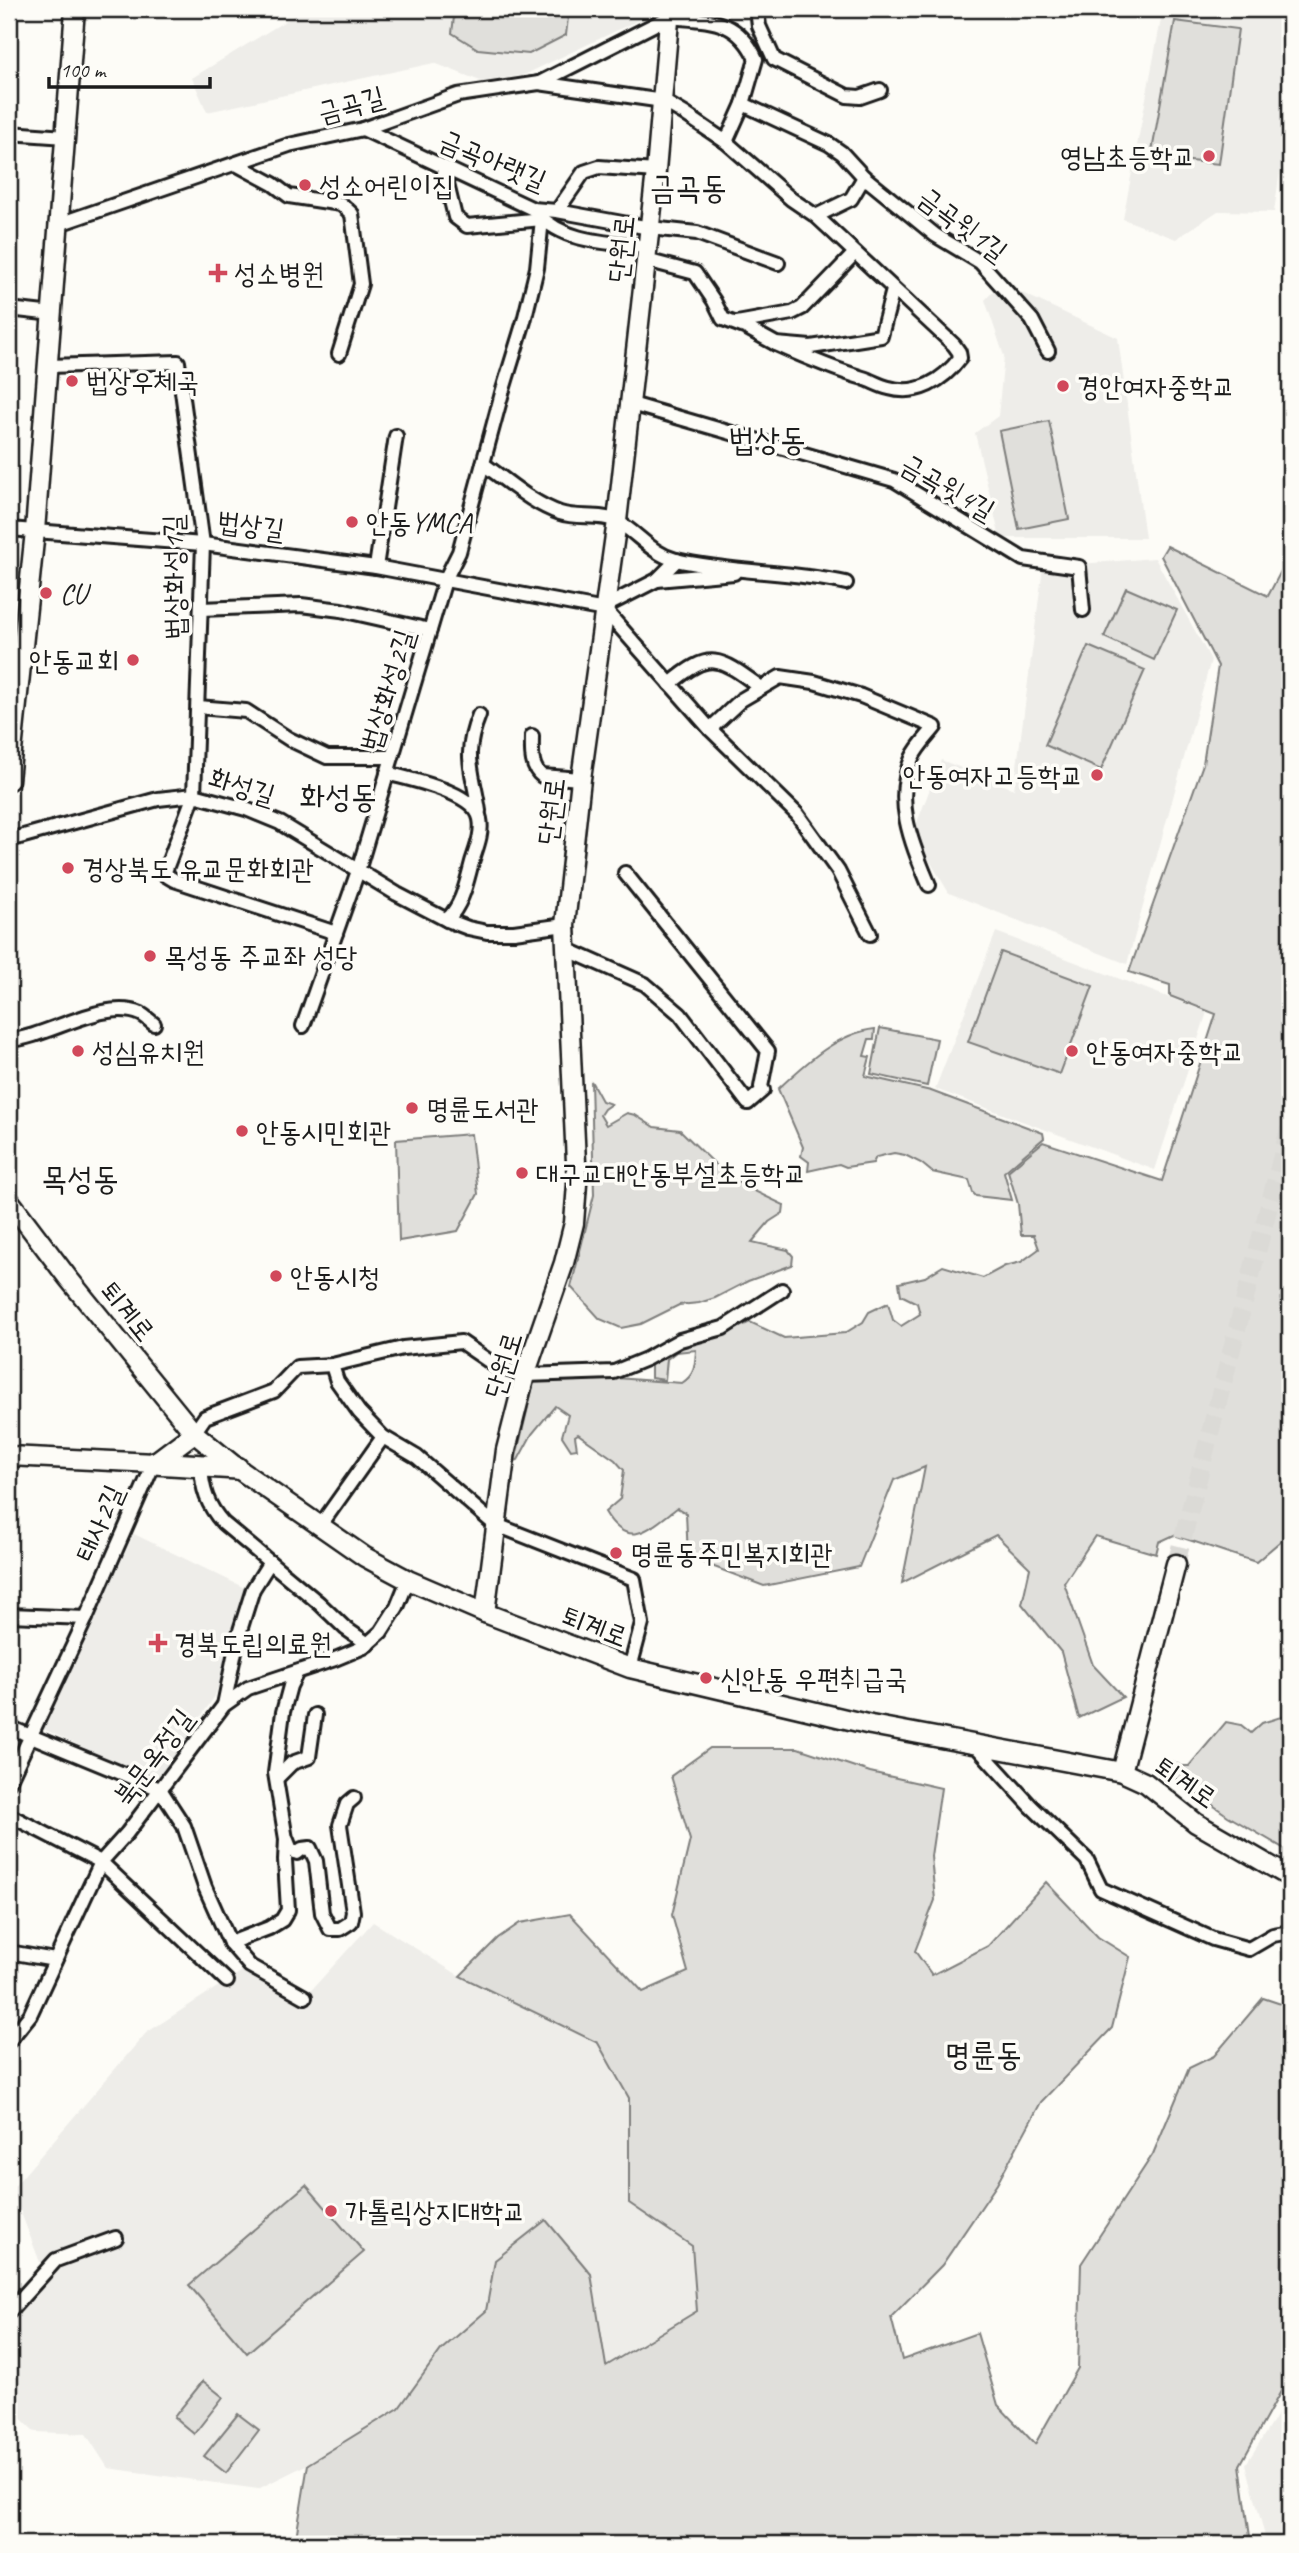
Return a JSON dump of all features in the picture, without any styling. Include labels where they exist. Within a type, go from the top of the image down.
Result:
[{"type":"main road","points":[[154,1463],[237,1468]]},
{"type":"street","points":[[9,780],[35,531],[75,9]]},
{"type":"street","points":[[757,9],[759,26],[774,59],[847,96],[860,97],[880,90]]},
{"type":"street","points":[[539,83],[675,11],[720,23],[745,39],[756,59],[743,104],[726,142]]},
{"type":"street","name":"단원로","points":[[485,1613],[494,1524],[506,1450],[525,1375],[564,1263],[574,1223],[577,1184],[565,925],[581,779],[617,521],[628,403],[675,11]]},
{"type":"street","name":"금곡길","points":[[59,224],[289,145],[363,130],[458,95],[539,83],[663,101]]},
{"type":"street","points":[[444,172],[456,217],[467,226],[538,214],[569,236],[647,254],[695,273],[715,300],[723,318],[835,370],[867,379],[886,388],[907,391],[924,388],[957,362],[960,352],[816,216],[791,200],[726,142],[663,101]]},
{"type":"street","name":"금곡윗1길","points":[[743,104],[829,144],[842,153],[864,177],[936,235],[979,262],[1032,320],[1048,351]]},
{"type":"street","name":"금곡아랫길","points":[[363,130],[538,214],[556,211],[650,228],[697,233],[778,263]]},
{"type":"street","points":[[9,133],[66,137]]},
{"type":"street","points":[[236,164],[289,196],[341,204],[352,214],[361,284],[338,354]]},
{"type":"street","points":[[556,211],[584,172],[599,167],[656,171]]},
{"type":"street","points":[[816,216],[851,199],[864,177]]},
{"type":"street","name":"법상화성2길","points":[[303,1026],[358,871],[445,580],[459,552],[532,289],[538,214]]},
{"type":"street","points":[[736,324],[792,313],[802,308],[855,253]]},
{"type":"street","points":[[776,344],[811,346],[881,336],[893,290]]},
{"type":"street","points":[[9,309],[53,314]]},
{"type":"street","name":"법상화성1길","points":[[49,366],[178,362],[204,544],[194,795],[164,874],[174,880],[335,933]]},
{"type":"street","name":"금곡윗4길","points":[[628,403],[894,480],[1023,559],[1079,567],[1083,610]]},
{"type":"street","points":[[376,567],[396,436]]},
{"type":"street","points":[[483,464],[525,495],[562,514],[617,521],[643,543],[677,560],[846,583]]},
{"type":"street","name":"법상길","points":[[9,529],[204,544],[376,567],[605,608]]},
{"type":"street","points":[[677,560],[657,580],[605,608],[710,729],[797,814],[838,871],[870,934]]},
{"type":"street","points":[[657,580],[733,574],[741,570]]},
{"type":"street","points":[[201,609],[301,605],[341,610],[430,630]]},
{"type":"street","points":[[670,684],[703,660],[721,662],[760,687]]},
{"type":"street","points":[[710,729],[760,687],[780,677],[814,682],[861,696],[935,727],[913,757],[902,793],[910,840],[929,885]]},
{"type":"street","points":[[198,707],[246,711],[289,739],[327,757],[392,757]]},
{"type":"street","points":[[447,920],[457,909],[463,896],[481,830],[469,760],[472,733],[479,715]]},
{"type":"street","points":[[532,736],[533,760],[538,774],[581,779]]},
{"type":"street","points":[[387,773],[463,798],[479,815]]},
{"type":"street","name":"화성길","points":[[9,840],[158,799],[194,795],[246,809],[280,823],[358,871],[447,920],[468,928],[487,932],[514,932],[565,925]]},
{"type":"street","points":[[566,949],[645,984],[680,1014],[748,1103],[763,1090],[761,1087],[768,1051],[625,873]]},
{"type":"street","points":[[9,1040],[107,1011],[140,1013],[154,1024]]},
{"type":"street","name":"퇴계로","points":[[9,1200],[64,1273],[194,1433],[237,1468],[365,1557],[408,1580],[485,1613],[629,1668],[746,1697],[976,1746],[1122,1772],[1146,1783],[1196,1822],[1290,1877]]},
{"type":"street","points":[[154,1463],[194,1433],[205,1417],[274,1391],[297,1367],[332,1364],[403,1348],[461,1342],[496,1366],[525,1375],[614,1372],[646,1359],[680,1340],[723,1328],[782,1290]]},
{"type":"street","points":[[332,1364],[337,1381],[359,1412],[383,1437],[417,1457],[494,1524],[634,1579],[642,1623],[629,1668]]},
{"type":"street","points":[[320,1525],[383,1437]]},
{"type":"street","name":"태사2길","points":[[9,1456],[154,1463],[86,1618],[9,1782]]},
{"type":"street","points":[[201,1466],[202,1487],[210,1508],[223,1523],[345,1628],[368,1644]]},
{"type":"street","points":[[224,1705],[238,1637],[253,1589],[270,1562]]},
{"type":"street","points":[[1122,1772],[1176,1564]]},
{"type":"street","name":"북문옥정길","points":[[9,2041],[30,2015],[101,1862],[127,1833],[224,1705],[248,1688],[335,1659],[368,1644],[382,1632],[408,1580]]},
{"type":"street","points":[[9,1615],[86,1618]]},
{"type":"street","points":[[230,1943],[269,1928],[282,1920],[288,1910],[286,1839],[276,1754],[289,1686],[297,1672]]},
{"type":"street","points":[[277,1778],[292,1763],[309,1757],[315,1716]]},
{"type":"street","points":[[9,1727],[160,1789],[184,1826],[205,1887],[230,1943],[250,1966],[305,1997]]},
{"type":"street","points":[[976,1746],[1031,1806],[1087,1860],[1101,1889],[1213,1939],[1248,1949],[1273,1935],[1290,1932]]},
{"type":"street","points":[[286,1839],[291,1850],[297,1853],[302,1849],[310,1849],[316,1861],[322,1913],[330,1929],[340,1929],[351,1922],[341,1825],[347,1804],[354,1798]]},
{"type":"street","points":[[9,1815],[101,1862],[227,1981]]},
{"type":"street","points":[[9,1952],[55,1960]]},
{"type":"street","points":[[9,2312],[56,2260],[116,2238]]},
{"type":"shaded area","points":[[305,9],[647,9],[647,16],[524,75],[483,82],[434,63],[207,112],[192,78]]},
{"type":"shaded area","points":[[455,9],[569,9],[566,35],[529,54],[478,49],[452,33]]},
{"type":"shaded area","name":"영남초등학교","points":[[1163,9],[1230,9],[1290,14],[1290,101],[1274,212],[1218,211],[1176,239],[1123,219]]},
{"type":"shaded area","points":[[1175,21],[1238,29],[1219,164],[1151,157]]},
{"type":"shaded area","name":"경안여자중학교","points":[[1001,283],[1118,338],[1145,538],[1000,538],[975,433],[998,416],[1004,356],[985,300]]},
{"type":"shaded area","points":[[1049,421],[1069,519],[1019,529],[999,431]]},
{"type":"shaded area","points":[[1167,546],[1268,596],[1290,554],[1290,1533],[1256,1562],[1174,1535],[1159,1542],[1156,1554],[1095,1536],[1064,1583],[1093,1665],[1123,1697],[1079,1718],[1061,1652],[1022,1604],[1030,1568],[996,1535],[902,1583],[925,1467],[894,1480],[859,1567],[764,1586],[688,1557],[686,1513],[677,1508],[649,1529],[640,1532],[631,1534],[614,1524],[605,1512],[620,1499],[624,1470],[615,1460],[578,1434],[575,1436],[577,1449],[571,1450],[562,1436],[568,1415],[555,1406],[532,1434],[515,1461],[534,1382],[616,1378],[682,1383],[692,1373],[696,1350],[676,1352],[667,1359],[665,1380],[651,1378],[651,1360],[680,1343],[731,1331],[750,1322],[784,1338],[845,1333],[863,1322],[869,1312],[888,1303],[893,1320],[901,1326],[920,1314],[917,1303],[901,1295],[899,1283],[925,1277],[943,1266],[983,1278],[1005,1266],[1021,1262],[1039,1249],[1034,1235],[1021,1235],[1018,1204],[1008,1171],[1043,1142],[1162,1181],[1216,1014],[1170,996],[1170,985],[1129,972],[1203,764],[1218,666],[1161,556]]},
{"type":"shaded area","name":"안동여자고등학교","points":[[1155,558],[1211,660],[1127,964],[949,893],[913,833],[941,760],[1014,789],[1043,567]]},
{"type":"shaded area","points":[[1126,588],[1177,610],[1154,660],[1104,637]]},
{"type":"shaded area","points":[[1088,646],[1145,670],[1101,770],[1045,745]]},
{"type":"shaded area","name":"안동여자중학교","points":[[996,932],[1207,1012],[1155,1170],[935,1089]]},
{"type":"shaded area","points":[[1001,952],[1093,986],[1060,1074],[968,1042]]},
{"type":"shaded area","points":[[880,1028],[937,1039],[927,1086],[871,1074]]},
{"type":"shaded area","points":[[875,1029],[874,1039],[869,1039],[864,1056],[870,1057],[865,1076],[931,1091],[1043,1133],[1044,1138],[1004,1172],[1012,1200],[976,1196],[969,1180],[932,1172],[905,1155],[894,1153],[876,1157],[873,1163],[846,1167],[839,1164],[808,1171],[809,1162],[801,1156],[803,1147],[778,1089],[822,1051],[848,1037]]},
{"type":"shaded area","points":[[591,1081],[602,1101],[611,1104],[600,1115],[606,1125],[627,1113],[654,1127],[680,1130],[715,1164],[746,1187],[784,1205],[783,1213],[769,1222],[752,1242],[788,1250],[793,1256],[792,1265],[748,1281],[715,1298],[679,1305],[641,1324],[621,1328],[600,1319],[571,1287],[594,1195]]},
{"type":"shaded area","points":[[471,1134],[478,1194],[458,1231],[399,1241],[396,1140]]},
{"type":"shaded area","name":"경북도립의료원","points":[[134,1534],[249,1590],[215,1696],[157,1781],[43,1729]]},
{"type":"shaded area","points":[[1290,1714],[1290,1852],[1228,1816],[1161,1768],[1171,1761],[1181,1766],[1189,1766],[1226,1722],[1241,1725],[1251,1733],[1262,1723]]},
{"type":"shaded area","points":[[710,1748],[798,1748],[870,1772],[941,1788],[931,1856],[935,1900],[915,1951],[932,1975],[988,1946],[1046,1882],[1098,1937],[1130,1957],[1112,2028],[1041,2102],[997,2184],[942,2265],[891,2317],[902,2360],[977,2333],[998,2405],[1035,2444],[1078,2368],[1081,2264],[1153,2154],[1189,2068],[1214,2056],[1263,1998],[1290,2007],[1290,2375],[1240,2465],[1251,2544],[295,2544],[308,2464],[399,2408],[441,2350],[486,2311],[495,2260],[546,2220],[591,2274],[606,2366],[697,2311],[692,2246],[629,2203],[629,2098],[598,2043],[460,1976],[498,1938],[520,1923],[570,1914],[643,1992],[688,1972],[672,1915],[690,1840],[671,1776]]},
{"type":"shaded area","name":"가톨릭상지대학교","points":[[373,1922],[460,1976],[598,2043],[629,2098],[629,2202],[692,2246],[697,2311],[605,2367],[591,2274],[546,2221],[495,2260],[486,2311],[441,2350],[419,2396],[308,2464],[258,2489],[108,2468],[86,2434],[35,2432],[9,2407],[9,2306],[41,2265],[12,2189],[146,2033],[250,1966],[305,1997]]},
{"type":"shaded area","points":[[306,2185],[364,2252],[247,2353],[189,2285]]},
{"type":"shaded area","points":[[203,2381],[223,2397],[194,2434],[174,2417]]},
{"type":"shaded area","points":[[1290,2394],[1290,2544],[1267,2544],[1246,2464]]},
{"type":"shaded area","points":[[238,2414],[259,2430],[226,2473],[204,2456]]},
{"type":"tunnel","points":[[1176,1564],[1290,1125]]},
{"type":"place","name":"영남초등학교","points":[[1209,156]]},
{"type":"place","name":"성소어린이집","points":[[305,185]]},
{"type":"place","name":"성소병원","points":[[218,273]]},
{"type":"place","name":"법상우체국","points":[[72,381]]},
{"type":"place","name":"경안여자중학교","points":[[1063,386]]},
{"type":"place","name":"안동YMCA","points":[[352,522]]},
{"type":"place","name":"CU","points":[[46,593]]},
{"type":"place","name":"안동교회","points":[[133,660]]},
{"type":"place","name":"안동여자고등학교","points":[[1097,775]]},
{"type":"place","name":"경상북도 유교문화회관","points":[[68,868]]},
{"type":"place","name":"목성동 주교좌 성당","points":[[150,956]]},
{"type":"place","name":"성심유치원","points":[[78,1051]]},
{"type":"place","name":"안동여자중학교","points":[[1072,1051]]},
{"type":"place","name":"명륜도서관","points":[[412,1108]]},
{"type":"place","name":"안동시민회관","points":[[242,1131]]},
{"type":"place","name":"대구교대안동부설초등학교","points":[[522,1173]]},
{"type":"place","name":"안동시청","points":[[276,1276]]},
{"type":"place","name":"명륜동주민복지회관","points":[[616,1553]]},
{"type":"place","name":"경북도립의료원","points":[[158,1643]]},
{"type":"place","name":"신안동 우편취급국","points":[[706,1678]]},
{"type":"place","name":"가톨릭상지대학교","points":[[331,2211]]},
{"type":"district","name":"금곡동","points":[[688,187]]},
{"type":"district","name":"법상동","points":[[767,439]]},
{"type":"district","name":"화성동","points":[[338,796]]},
{"type":"district","name":"목성동","points":[[80,1178]]},
{"type":"district","name":"명륜동","points":[[983,2054]]}]
